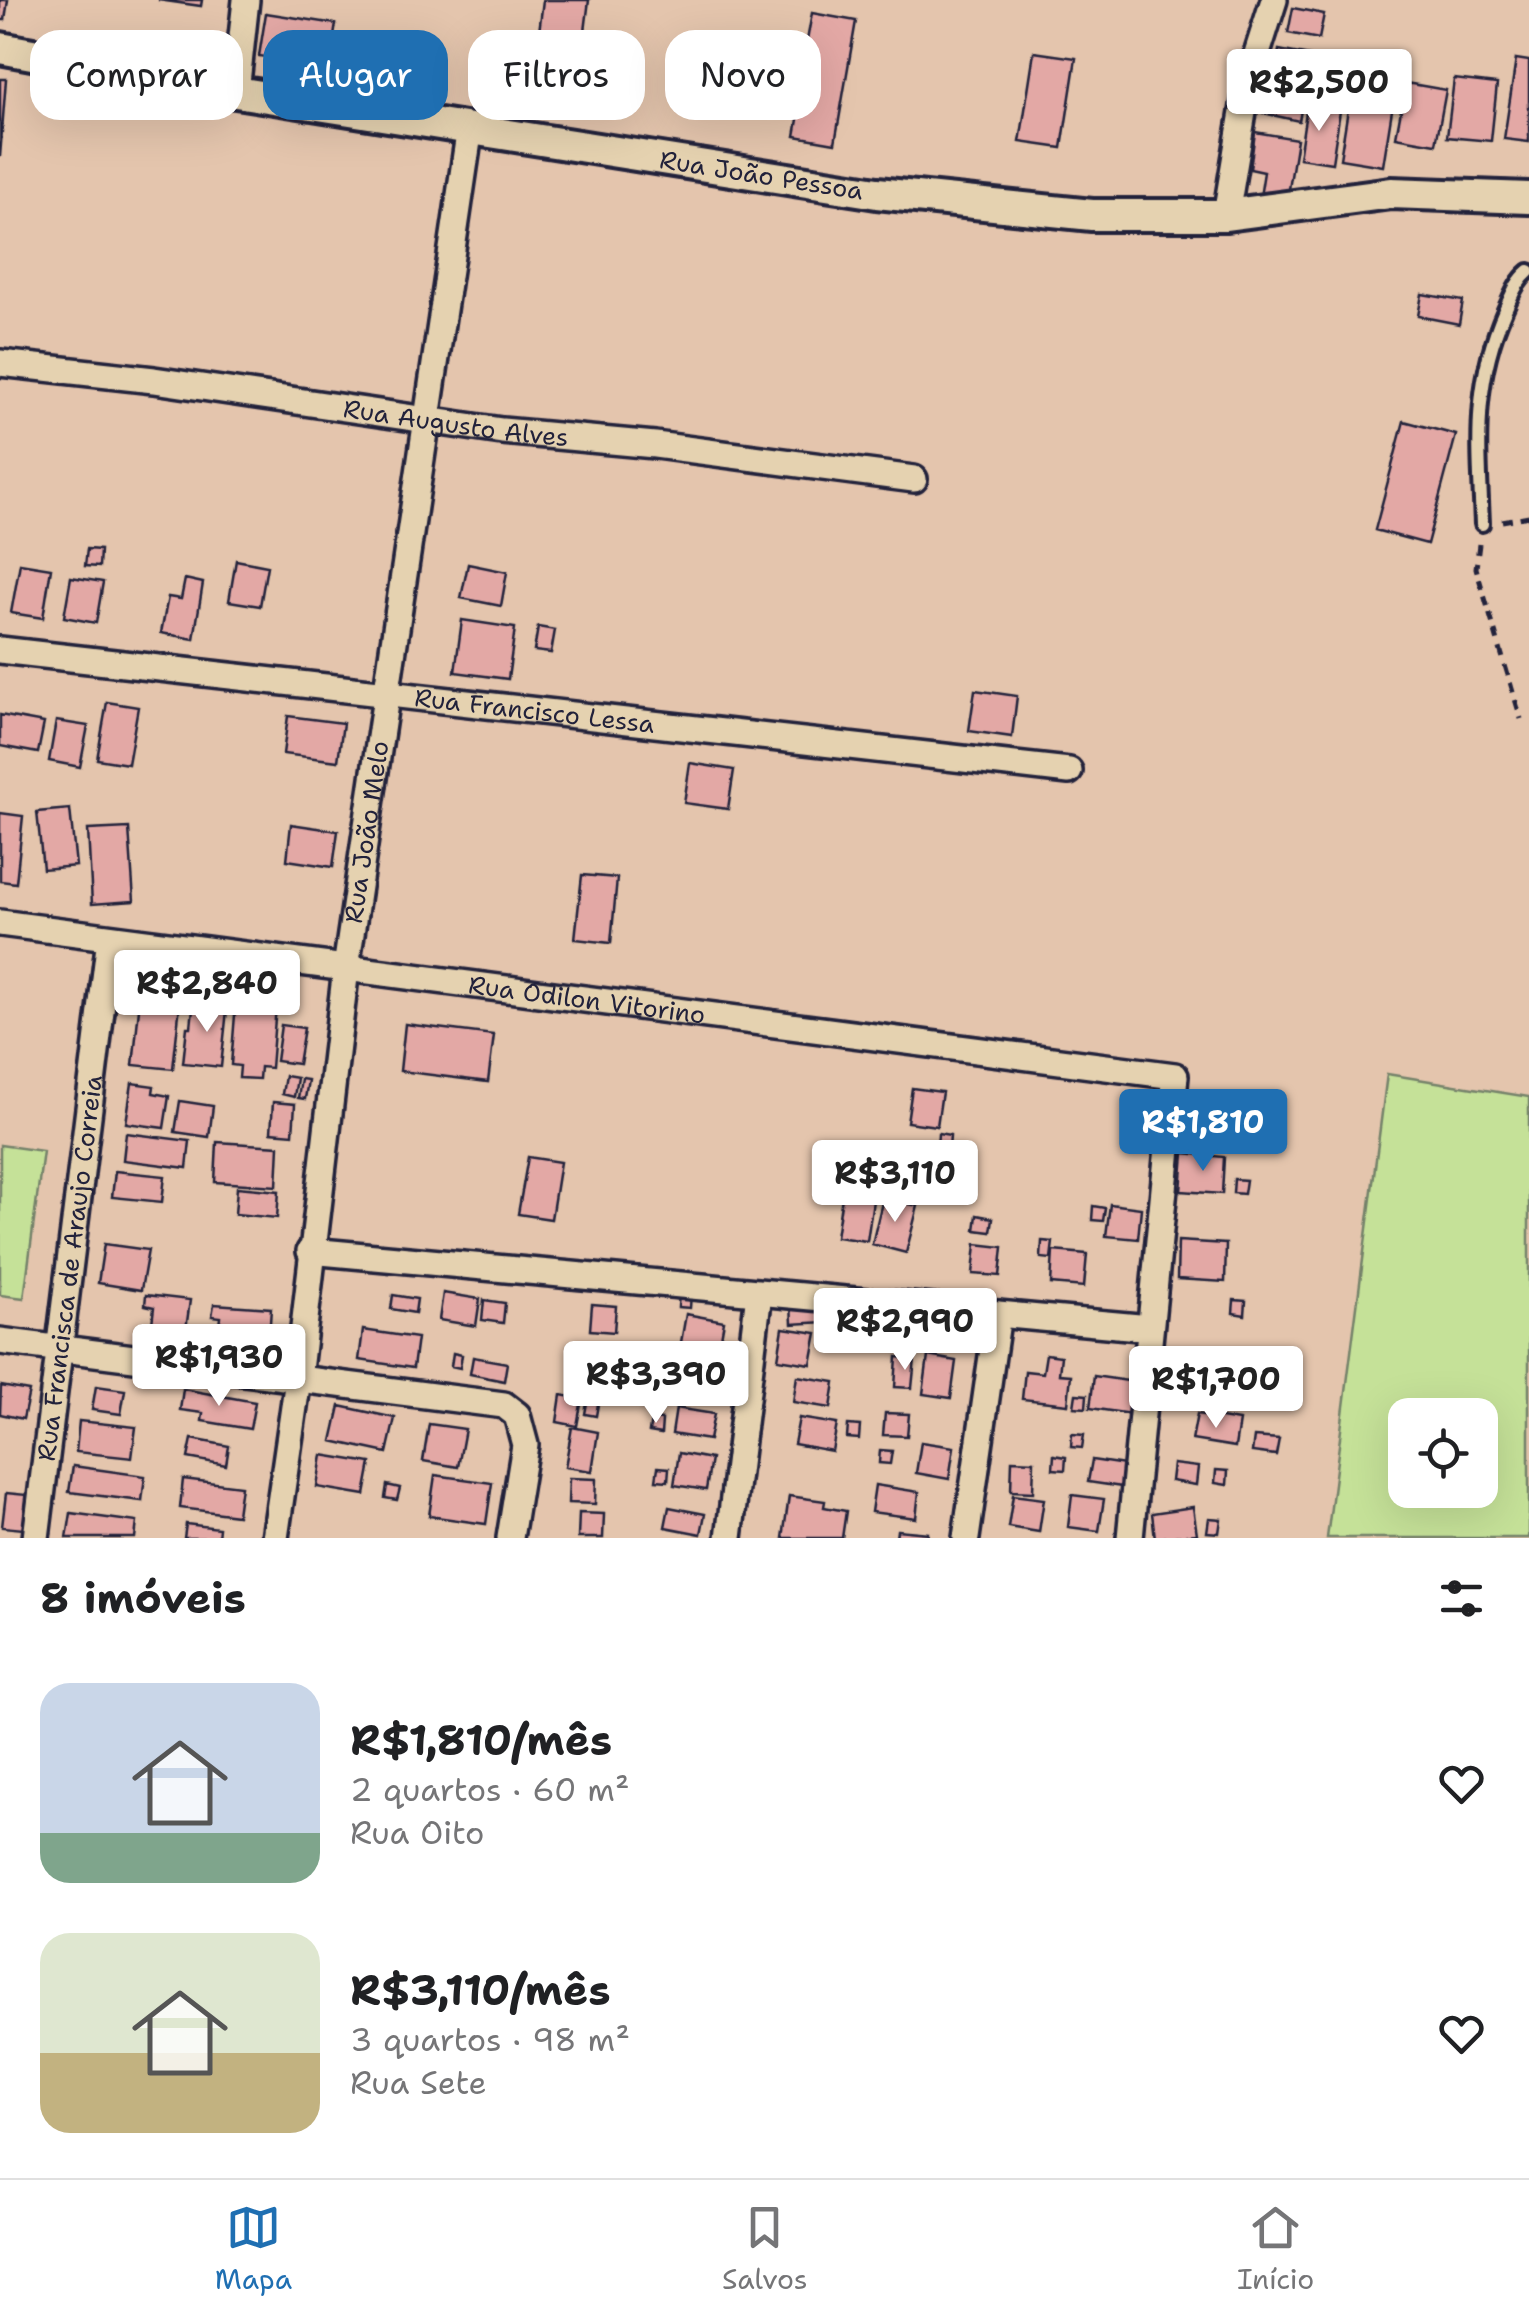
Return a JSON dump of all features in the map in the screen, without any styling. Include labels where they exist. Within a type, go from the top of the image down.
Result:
[{"type":"street","points":[[243,30],[246,0]]},
{"type":"street","points":[[1226,215],[1248,82],[1274,0]]},
{"type":"street","name":"Rua João Pessoa","points":[[0,48],[30,54]]},
{"type":"street","name":"Rua João Pessoa","points":[[243,93],[877,194],[1092,215],[1226,215],[1391,193],[1529,198]]},
{"type":"street","name":"Rua João Melo","points":[[276,1538],[346,968],[470,127]]},
{"type":"street","name":"Rua Augusto Alves","points":[[0,363],[154,380],[502,430],[655,445],[914,479]]},
{"type":"street","name":"Rua Francisco Lessa","points":[[0,650],[1069,771]]},
{"type":"street","name":"Rua Odilon Vitorino","points":[[0,923],[1175,1076],[1150,1328]]},
{"type":"street","name":"Rua Francisca de Araujo Correia","points":[[36,1538],[110,938]]},
{"type":"street","points":[[310,1251],[1150,1328],[1130,1538]]},
{"type":"street","points":[[729,1538],[759,1292]]},
{"type":"street","points":[[966,1538],[998,1314]]},
{"type":"street","points":[[0,1341],[504,1405],[517,1415],[525,1445],[510,1538]]},
{"type":"lane","points":[[1482,524],[1478,414],[1490,344],[1518,281],[1529,271]]},
{"type":"path","points":[[1482,524],[1476,568],[1521,718]]},
{"type":"green space","points":[[1387,1074],[1529,1097],[1529,1538],[1327,1538]]},
{"type":"green space","points":[[0,1145],[43,1151],[24,1298],[0,1295]]},
{"type":"building","points":[[0,0],[8,0],[5,20],[0,20]]},
{"type":"building","points":[[158,0],[202,0],[201,6]]},
{"type":"building","points":[[543,0],[589,0],[585,30],[539,30]]},
{"type":"building","points":[[1293,8],[1324,14],[1319,39],[1288,33]]},
{"type":"building","points":[[266,13],[336,24],[335,30],[263,30]]},
{"type":"building","points":[[812,13],[856,21],[835,143],[795,136],[798,120],[821,120],[821,30],[809,30]]},
{"type":"building","points":[[1279,50],[1325,59],[1320,88],[1274,79]]},
{"type":"building","points":[[1034,52],[1076,58],[1062,148],[1020,142]]},
{"type":"building","points":[[1516,59],[1529,61],[1529,142],[1504,139]]},
{"type":"building","points":[[1353,78],[1396,85],[1383,166],[1340,159]]},
{"type":"building","points":[[0,79],[6,79],[0,157]]},
{"type":"building","points":[[1454,79],[1497,84],[1491,141],[1447,137]]},
{"type":"building","points":[[1269,82],[1305,89],[1299,121],[1263,113]]},
{"type":"building","points":[[1406,83],[1446,90],[1436,144],[1396,137]]},
{"type":"building","points":[[1307,105],[1340,111],[1332,163],[1299,158]]},
{"type":"building","points":[[1255,132],[1297,139],[1287,202],[1260,197],[1264,172],[1250,169]]},
{"type":"building","points":[[1422,294],[1463,301],[1459,324],[1418,316]]},
{"type":"building","points":[[1404,421],[1456,435],[1427,544],[1375,530]]},
{"type":"building","points":[[87,549],[100,550],[99,567],[85,566]]},
{"type":"building","points":[[236,560],[267,566],[260,606],[229,601]]},
{"type":"building","points":[[20,563],[51,568],[43,618],[11,613]]},
{"type":"building","points":[[468,564],[507,572],[501,606],[461,598]]},
{"type":"building","points":[[71,577],[103,582],[96,623],[64,617]]},
{"type":"building","points":[[185,579],[203,583],[194,639],[161,633],[168,597],[181,599]]},
{"type":"building","points":[[462,620],[515,628],[508,679],[455,672]]},
{"type":"building","points":[[538,627],[555,630],[551,653],[534,651]]},
{"type":"building","points":[[975,690],[1017,696],[1012,737],[969,731]]},
{"type":"building","points":[[107,702],[138,707],[128,764],[97,759]]},
{"type":"building","points":[[0,715],[44,723],[38,753],[0,746]]},
{"type":"building","points":[[288,716],[343,723],[338,761],[283,754]]},
{"type":"building","points":[[56,721],[88,726],[80,767],[49,761]]},
{"type":"building","points":[[690,763],[734,770],[728,809],[684,803]]},
{"type":"building","points":[[70,809],[76,866],[43,869],[37,812]]},
{"type":"building","points":[[0,813],[23,816],[16,883],[0,881]]},
{"type":"building","points":[[291,824],[338,831],[333,867],[287,860]]},
{"type":"building","points":[[129,828],[134,901],[92,904],[88,830]]},
{"type":"building","points":[[582,875],[617,878],[611,943],[575,939]]},
{"type":"building","points":[[209,998],[228,1000],[221,1067],[183,1063],[193,1008],[207,1009]]},
{"type":"building","points":[[140,999],[180,1004],[173,1069],[133,1065]]},
{"type":"building","points":[[236,1002],[276,1006],[271,1068],[260,1067],[259,1079],[239,1078],[240,1066],[231,1065]]},
{"type":"building","points":[[405,1024],[494,1035],[488,1082],[400,1071]]},
{"type":"building","points":[[281,1025],[304,1028],[298,1064],[276,1061]]},
{"type":"building","points":[[285,1076],[297,1078],[294,1097],[282,1094]]},
{"type":"building","points":[[301,1079],[308,1080],[305,1099],[298,1098]]},
{"type":"building","points":[[132,1083],[154,1086],[153,1093],[169,1096],[164,1128],[126,1123]]},
{"type":"building","points":[[912,1088],[942,1092],[937,1126],[907,1122]]},
{"type":"building","points":[[1195,1100],[1228,1103],[1225,1137],[1192,1133]]},
{"type":"building","points":[[180,1101],[213,1106],[209,1137],[175,1132]]},
{"type":"building","points":[[273,1102],[295,1104],[293,1134],[271,1132]]},
{"type":"building","points":[[1235,1119],[1246,1121],[1244,1134],[1233,1133]]},
{"type":"building","points":[[126,1133],[190,1141],[187,1168],[123,1160]]},
{"type":"building","points":[[938,1133],[950,1135],[949,1148],[937,1147]]},
{"type":"building","points":[[217,1142],[279,1146],[277,1186],[215,1182]]},
{"type":"building","points":[[1184,1153],[1224,1157],[1222,1194],[1181,1191]]},
{"type":"building","points":[[528,1157],[560,1162],[551,1219],[518,1214]]},
{"type":"building","points":[[839,1162],[857,1165],[855,1176],[838,1173]]},
{"type":"building","points":[[115,1171],[165,1176],[162,1202],[112,1197]]},
{"type":"building","points":[[860,1171],[878,1173],[876,1184],[859,1181]]},
{"type":"building","points":[[1234,1179],[1246,1180],[1244,1194],[1233,1193]]},
{"type":"building","points":[[890,1180],[906,1183],[905,1193],[888,1190]]},
{"type":"building","points":[[844,1183],[875,1187],[867,1241],[836,1237]]},
{"type":"building","points":[[927,1184],[944,1187],[943,1197],[926,1195]]},
{"type":"building","points":[[237,1187],[279,1191],[277,1218],[235,1214]]},
{"type":"building","points":[[883,1198],[918,1206],[906,1253],[872,1244]]},
{"type":"building","points":[[1110,1204],[1141,1208],[1138,1239],[1106,1236]]},
{"type":"building","points":[[1093,1206],[1105,1208],[1103,1221],[1092,1220]]},
{"type":"building","points":[[977,1215],[993,1218],[991,1232],[975,1230]]},
{"type":"building","points":[[1042,1241],[1053,1242],[1051,1259],[1041,1258]]},
{"type":"building","points":[[1178,1241],[1226,1244],[1225,1282],[1177,1279]]},
{"type":"building","points":[[104,1244],[148,1250],[141,1290],[98,1283]]},
{"type":"building","points":[[976,1244],[1003,1247],[1000,1276],[973,1274]]},
{"type":"building","points":[[1053,1251],[1087,1254],[1084,1287],[1051,1284]]},
{"type":"building","points":[[443,1293],[480,1299],[476,1326],[439,1320]]},
{"type":"building","points":[[679,1293],[691,1294],[690,1308],[678,1307]]},
{"type":"building","points":[[146,1295],[190,1300],[185,1337],[151,1332],[154,1307],[145,1305]]},
{"type":"building","points":[[393,1295],[417,1299],[415,1313],[391,1309]]},
{"type":"building","points":[[484,1300],[505,1303],[503,1323],[482,1320]]},
{"type":"building","points":[[1234,1300],[1246,1301],[1245,1315],[1233,1313]]},
{"type":"building","points":[[824,1301],[825,1322],[792,1324],[791,1304]]},
{"type":"building","points":[[214,1304],[271,1308],[269,1338],[219,1335],[221,1317],[212,1316]]},
{"type":"building","points":[[592,1304],[616,1306],[614,1332],[590,1330]]},
{"type":"building","points":[[686,1314],[724,1321],[718,1354],[680,1348]]},
{"type":"building","points":[[783,1328],[817,1333],[811,1364],[778,1359]]},
{"type":"building","points":[[363,1330],[417,1338],[413,1368],[359,1360]]},
{"type":"building","points":[[453,1353],[462,1355],[460,1368],[451,1366]]},
{"type":"building","points":[[661,1354],[685,1357],[678,1404],[640,1398],[643,1376],[657,1378]]},
{"type":"building","points":[[1046,1354],[1061,1356],[1059,1374],[1071,1375],[1068,1404],[1022,1399],[1025,1371],[1043,1373]]},
{"type":"building","points":[[600,1355],[624,1359],[621,1376],[597,1372]]},
{"type":"building","points":[[928,1356],[956,1361],[951,1398],[923,1394]]},
{"type":"building","points":[[473,1357],[507,1363],[504,1381],[470,1374]]},
{"type":"building","points":[[897,1357],[915,1359],[912,1388],[895,1387]]},
{"type":"building","points":[[699,1368],[719,1370],[715,1402],[695,1399]]},
{"type":"building","points":[[1202,1371],[1248,1373],[1247,1405],[1201,1403]]},
{"type":"building","points":[[797,1376],[835,1382],[831,1408],[793,1402]]},
{"type":"building","points":[[1094,1376],[1135,1382],[1131,1414],[1090,1408]]},
{"type":"building","points":[[1,1386],[29,1391],[23,1419],[0,1414]]},
{"type":"building","points":[[96,1386],[125,1390],[121,1414],[92,1410]]},
{"type":"building","points":[[183,1389],[255,1402],[250,1429],[202,1421],[203,1413],[180,1410]]},
{"type":"building","points":[[1076,1394],[1087,1395],[1086,1408],[1074,1407]]},
{"type":"building","points":[[561,1395],[582,1399],[577,1426],[557,1422]]},
{"type":"building","points":[[588,1397],[599,1398],[596,1416],[585,1414]]},
{"type":"building","points":[[340,1406],[395,1418],[387,1453],[332,1441]]},
{"type":"building","points":[[676,1408],[714,1414],[709,1440],[672,1434]]},
{"type":"building","points":[[885,1413],[909,1414],[907,1436],[883,1435]]},
{"type":"building","points":[[1197,1414],[1239,1421],[1235,1447],[1192,1440]]},
{"type":"building","points":[[799,1418],[837,1424],[832,1451],[794,1444]]},
{"type":"building","points":[[651,1419],[662,1420],[661,1434],[649,1432]]},
{"type":"building","points":[[79,1421],[136,1427],[132,1458],[76,1452]]},
{"type":"building","points":[[429,1424],[465,1429],[458,1467],[423,1461]]},
{"type":"building","points":[[848,1425],[860,1426],[859,1439],[847,1438]]},
{"type":"building","points":[[572,1427],[598,1432],[592,1471],[565,1467]]},
{"type":"building","points":[[1072,1434],[1084,1435],[1082,1448],[1071,1447]]},
{"type":"building","points":[[1254,1437],[1279,1439],[1276,1455],[1252,1452]]},
{"type":"building","points":[[192,1439],[229,1446],[226,1465],[188,1458]]},
{"type":"building","points":[[921,1442],[954,1447],[949,1479],[916,1473]]},
{"type":"building","points":[[880,1450],[892,1451],[890,1464],[879,1463]]},
{"type":"building","points":[[679,1453],[711,1459],[706,1490],[674,1485]]},
{"type":"building","points":[[322,1455],[371,1463],[365,1495],[317,1487]]},
{"type":"building","points":[[1054,1455],[1066,1457],[1065,1470],[1053,1469]]},
{"type":"building","points":[[1012,1460],[1034,1461],[1033,1492],[1011,1491]]},
{"type":"building","points":[[1092,1460],[1125,1465],[1122,1487],[1088,1482]]},
{"type":"building","points":[[1173,1464],[1198,1467],[1196,1485],[1171,1481]]},
{"type":"building","points":[[73,1466],[145,1476],[142,1501],[69,1492]]},
{"type":"building","points":[[658,1467],[669,1468],[668,1481],[656,1480]]},
{"type":"building","points":[[1216,1470],[1228,1471],[1227,1485],[1215,1483]]},
{"type":"building","points":[[435,1475],[492,1483],[486,1524],[429,1516]]},
{"type":"building","points":[[569,1478],[596,1479],[595,1504],[568,1503]]},
{"type":"building","points":[[183,1479],[241,1486],[237,1515],[180,1508]]},
{"type":"building","points":[[387,1485],[400,1488],[397,1500],[385,1498]]},
{"type":"building","points":[[875,1485],[919,1492],[916,1518],[871,1512]]},
{"type":"building","points":[[6,1493],[27,1495],[23,1529],[2,1527]]},
{"type":"building","points":[[1013,1495],[1044,1499],[1039,1532],[1008,1527]]},
{"type":"building","points":[[1072,1495],[1104,1499],[1099,1531],[1068,1527]]},
{"type":"building","points":[[789,1496],[825,1501],[824,1507],[846,1511],[842,1538],[783,1538]]},
{"type":"building","points":[[669,1507],[705,1514],[701,1534],[665,1527]]},
{"type":"building","points":[[1193,1507],[1197,1534],[1155,1538],[1152,1513]]},
{"type":"building","points":[[71,1513],[137,1522],[135,1538],[67,1538]]},
{"type":"building","points":[[579,1513],[604,1514],[603,1538],[578,1538]]},
{"type":"building","points":[[1209,1518],[1221,1519],[1219,1533],[1207,1532]]},
{"type":"building","points":[[186,1524],[219,1528],[218,1538],[184,1538]]},
{"type":"building","points":[[897,1530],[928,1533],[928,1538],[896,1538]]}]
